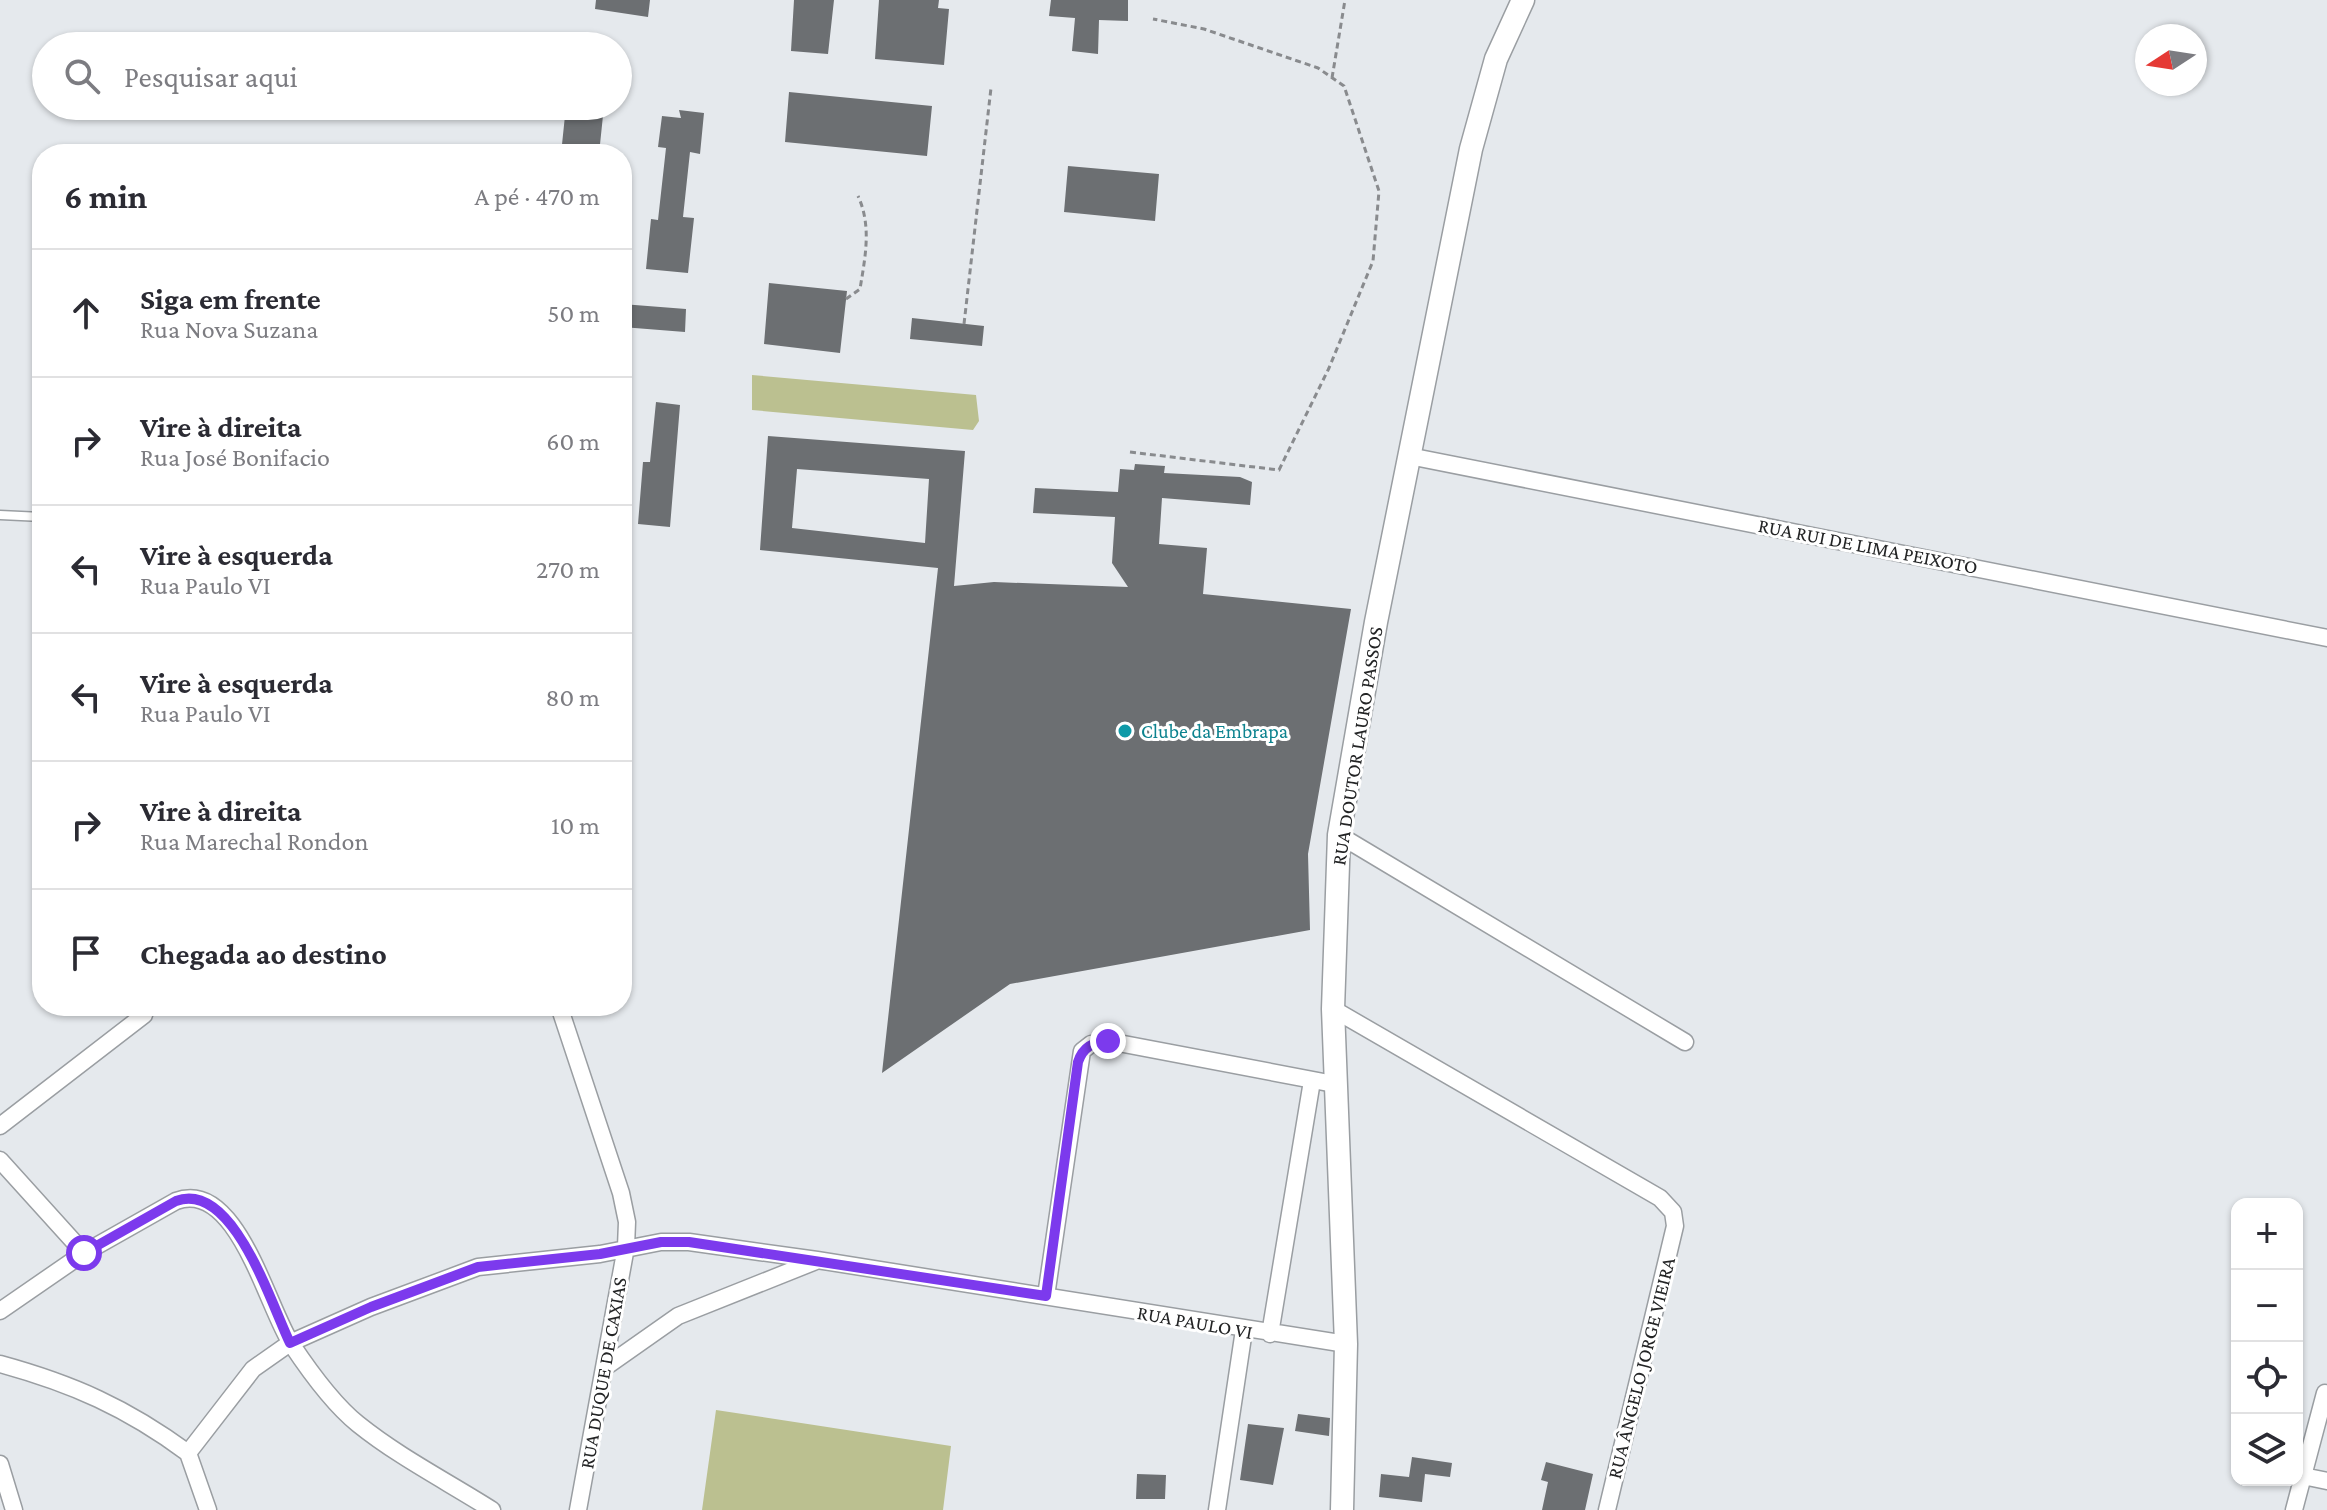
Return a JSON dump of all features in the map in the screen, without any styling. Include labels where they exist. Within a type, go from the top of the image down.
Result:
[{"type":"main road","name":"RUA DOUTOR LAURO PASSOS","points":[[1342,1510],[1346,1344],[1323,1082],[1333,1009],[1339,835],[1409,456],[1483,96],[1523,0]]},
{"type":"street","name":"RUA RUI DE LIMA PEIXOTO","points":[[1409,456],[2327,638]]},
{"type":"street","points":[[1339,835],[1685,1042]]},
{"type":"street","name":"RUA ÂNGELO JORGE VIEIRA","points":[[1333,1009],[1660,1198],[1673,1212],[1675,1226],[1607,1510]]},
{"type":"street","points":[[0,1126],[143,1016]]},
{"type":"street","name":"RUA DUQUE DE CAXIAS","points":[[562,1016],[621,1193],[627,1222],[626,1247],[578,1510]]},
{"type":"street","points":[[1046,1296],[1082,1051],[1091,1044],[1108,1041],[1323,1082],[1270,1334]]},
{"type":"street","points":[[0,1160],[84,1253]]},
{"type":"street","points":[[0,1311],[84,1253],[176,1201],[191,1197],[215,1207],[233,1224],[290,1343],[332,1398],[357,1423],[492,1510]]},
{"type":"street","name":"RUA PAULO VI","points":[[188,1453],[238,1384],[290,1343],[371,1307],[478,1267],[600,1254],[626,1247],[689,1242],[1346,1344]]},
{"type":"street","points":[[604,1368],[678,1316],[817,1260]]},
{"type":"street","points":[[1217,1510],[1244,1330]]},
{"type":"street","points":[[0,1364],[68,1384],[141,1418],[188,1453],[208,1510]]},
{"type":"street","points":[[2325,1393],[2303,1476],[2327,1481]]},
{"type":"street","points":[[0,1464],[14,1510]]},
{"type":"street","points":[[2294,1510],[2300,1486]]},
{"type":"lane","points":[[0,515],[32,517]]},
{"type":"path","points":[[1332,78],[1345,0]]},
{"type":"path","points":[[1130,452],[1279,470],[1329,368],[1373,261],[1379,191],[1344,86],[1318,68],[1204,29],[1153,19]]},
{"type":"path","points":[[964,324],[991,88]]},
{"type":"path","points":[[846,299],[860,289],[865,261],[867,215],[858,196]]},
{"type":"green space","points":[[752,375],[976,395],[979,421],[973,430],[752,410]]},
{"type":"green space","points":[[716,1410],[951,1446],[943,1510],[702,1510]]},
{"type":"building","points":[[596,0],[650,0],[648,17],[595,9]]},
{"type":"building","points":[[794,0],[834,0],[828,54],[791,51]]},
{"type":"building","points":[[879,0],[939,0],[938,8],[949,9],[944,65],[875,59]]},
{"type":"building","points":[[1051,0],[1128,0],[1128,21],[1099,20],[1098,54],[1072,51],[1075,18],[1049,16]]},
{"type":"building","points":[[789,92],[932,106],[927,156],[785,142]]},
{"type":"building","points":[[679,110],[704,113],[700,154],[690,152],[683,217],[694,218],[688,273],[646,269],[651,219],[658,220],[666,148],[658,147],[662,116],[681,118]]},
{"type":"building","points":[[565,120],[603,120],[600,144],[562,144]]},
{"type":"building","points":[[1068,166],[1159,174],[1155,221],[1064,212]]},
{"type":"building","points":[[769,283],[847,291],[840,353],[764,344]]},
{"type":"building","points":[[632,305],[686,309],[685,332],[632,328]]},
{"type":"building","points":[[912,318],[984,326],[982,346],[910,339]]},
{"type":"building","points":[[656,402],[680,405],[670,527],[638,524],[643,462],[650,462]]},
{"type":"building","name":"Clube da Embrapa","points":[[768,436],[965,451],[954,586],[994,582],[1128,587],[1112,563],[1115,517],[1033,513],[1035,488],[1118,492],[1120,469],[1134,470],[1135,464],[1165,466],[1164,473],[1240,477],[1252,482],[1250,505],[1162,498],[1159,544],[1207,548],[1203,594],[1351,609],[1308,854],[1310,930],[1010,984],[882,1073],[938,568],[760,550]],"holes":[[[797,469],[929,479],[925,543],[792,528]]]},
{"type":"building","points":[[1298,1414],[1330,1418],[1329,1436],[1295,1431]]},
{"type":"building","points":[[1248,1424],[1284,1428],[1273,1485],[1240,1480]]},
{"type":"building","points":[[1412,1457],[1452,1463],[1450,1477],[1425,1474],[1422,1502],[1379,1497],[1381,1474],[1409,1477]]},
{"type":"building","points":[[1546,1462],[1593,1474],[1585,1510],[1542,1510],[1548,1482],[1541,1480]]},
{"type":"building","points":[[1137,1474],[1166,1475],[1165,1499],[1136,1499]]},
{"type":"place","name":"Clube da Embrapa","points":[[1125,731]]},
{"type":"route","points":[[84,1253],[176,1201],[191,1197],[203,1200],[233,1224],[290,1343],[371,1307],[478,1267],[600,1254],[661,1242],[689,1242],[1046,1296],[1078,1062],[1082,1051],[1091,1044],[1108,1041]]}]
